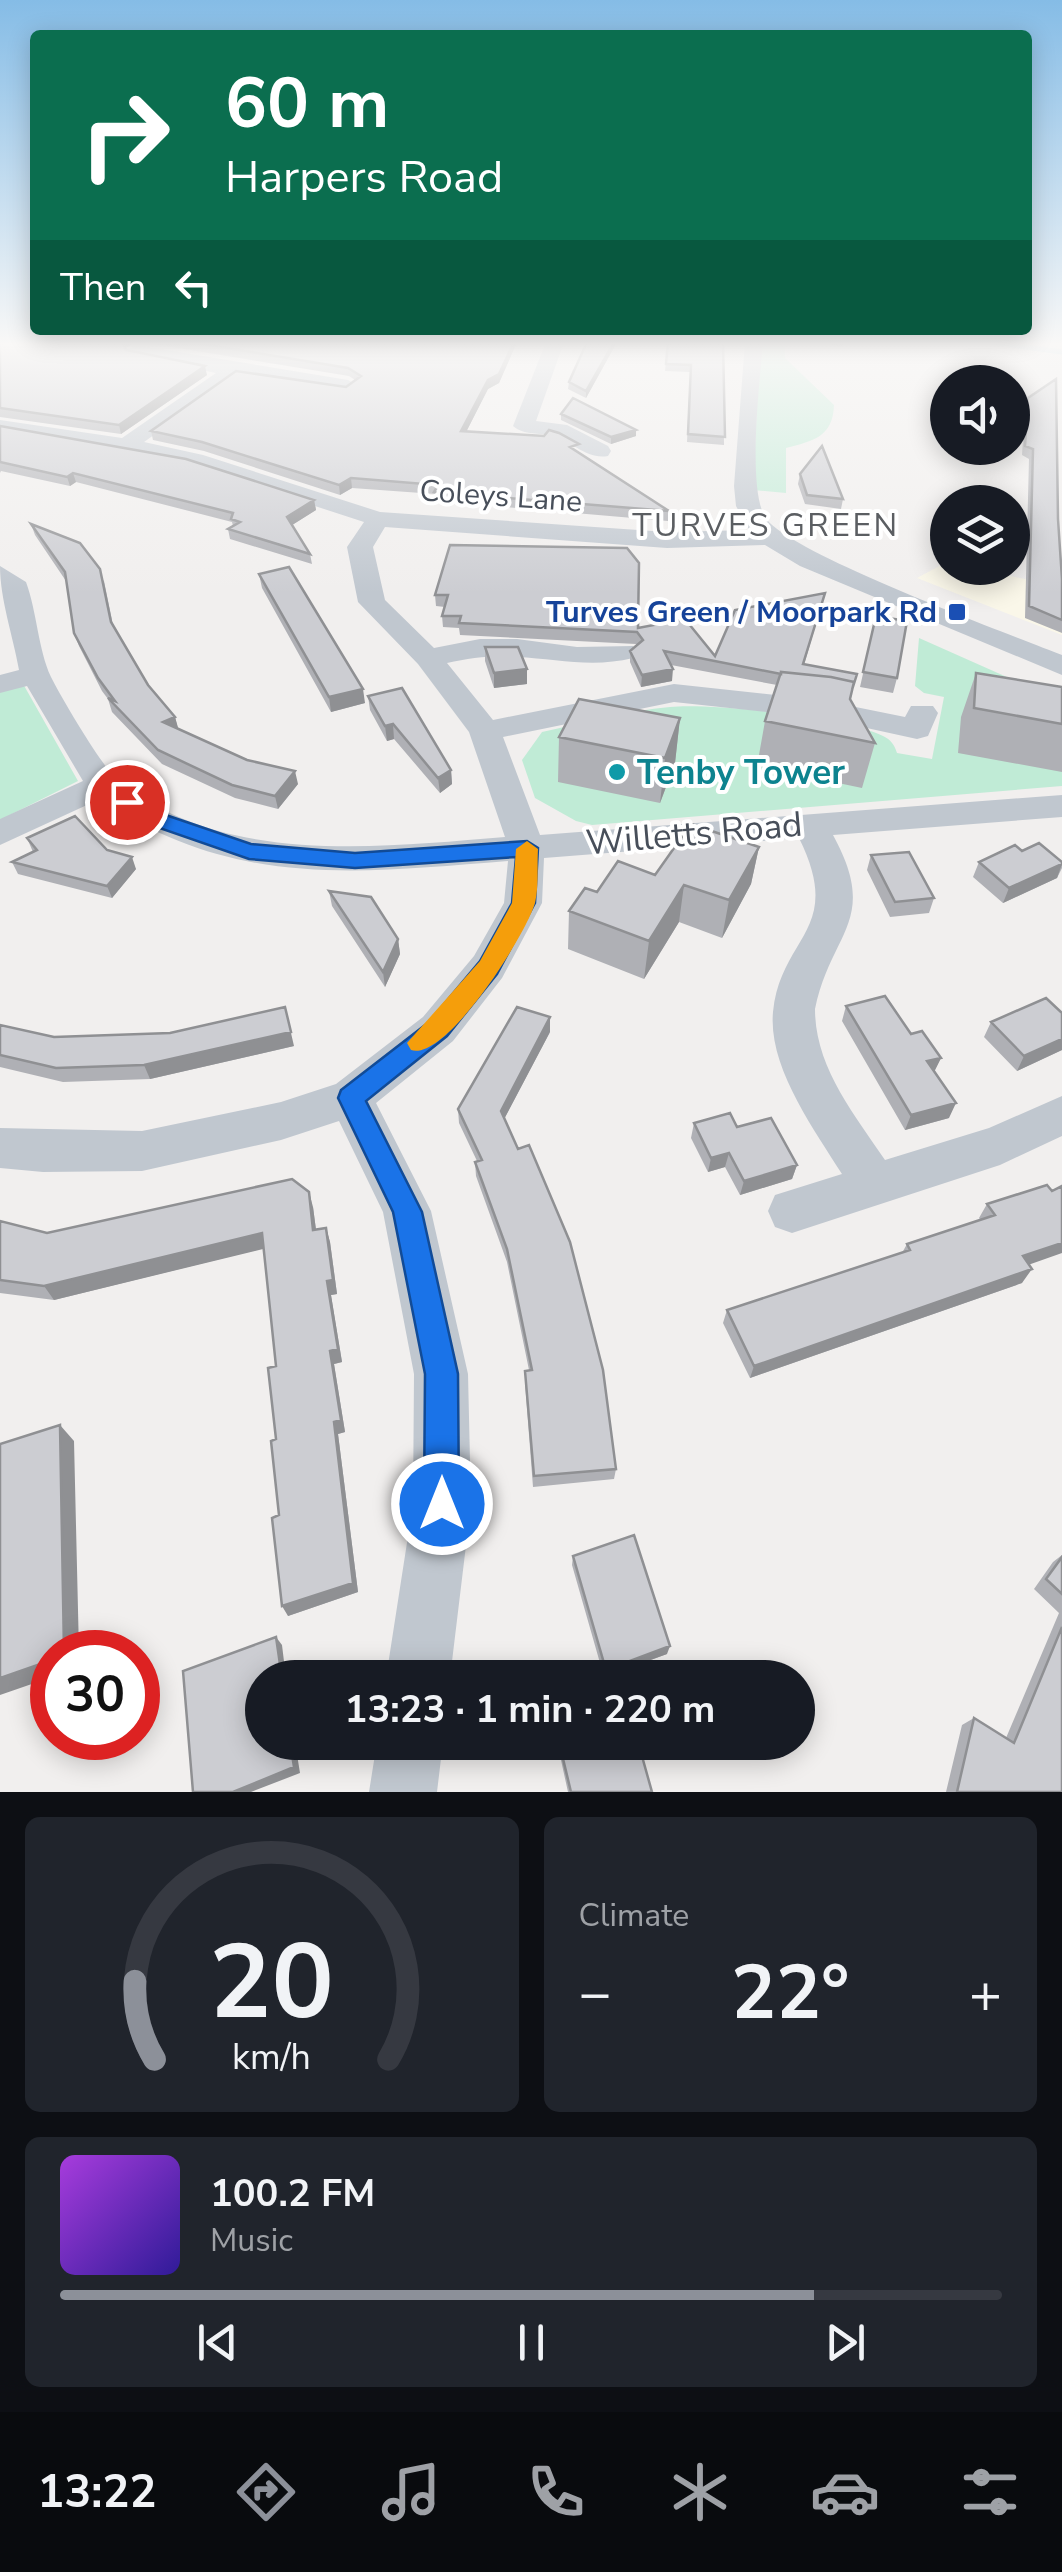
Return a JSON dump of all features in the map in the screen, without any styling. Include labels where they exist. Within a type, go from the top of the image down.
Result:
[{"type":"street","name":"Coleys Lane","points":[[0,426],[126,444],[195,460],[378,519],[667,540],[770,537]]},
{"type":"street","points":[[126,444],[153,426]]},
{"type":"street","points":[[519,426],[559,430],[600,451]]},
{"type":"street","points":[[750,426],[747,490],[750,516],[770,537],[809,560],[1062,666]]},
{"type":"street","points":[[0,1148],[43,1152],[142,1151],[282,1121],[351,1098],[438,1029],[488,967],[523,903],[527,848],[484,731],[428,658],[372,602],[360,547],[378,519]]},
{"type":"street","name":"Willetts Road","points":[[0,574],[13,582],[22,608],[34,675],[102,785],[152,818],[249,852],[355,860],[1062,806]]},
{"type":"street","points":[[428,658],[480,648],[517,648],[579,667],[623,652]]},
{"type":"street","points":[[0,684],[34,675]]},
{"type":"street","points":[[484,731],[674,693],[804,707],[919,731]]},
{"type":"street","points":[[0,833],[102,785]]},
{"type":"street","points":[[810,824],[832,871],[836,900],[829,926],[799,989],[794,1022],[803,1060],[873,1183]]},
{"type":"street","points":[[351,1098],[407,1212],[441,1374],[442,1504],[420,1660]]},
{"type":"street","points":[[792,1211],[1000,1145],[1062,1115]]},
{"type":"street","points":[[403,1792],[407,1760]]},
{"type":"shaded area","points":[[930,571],[930,583],[917,578]]},
{"type":"shaded area","points":[[1030,580],[1062,586],[1062,635],[935,585],[1030,585]]},
{"type":"green space","points":[[756,426],[829,426],[813,440],[786,448],[786,493],[753,490]]},
{"type":"green space","points":[[919,638],[1038,691],[1062,692],[1062,786],[592,825],[576,821],[535,798],[522,760],[542,732],[670,707],[746,709],[810,717],[865,729],[883,736],[897,753],[932,759],[944,697],[924,693],[915,686]]},
{"type":"green space","points":[[22,682],[78,781],[0,820],[0,688]]},
{"type":"building","points":[[0,426],[186,459],[314,500],[287,517],[310,554],[228,529],[240,522],[231,519],[233,513],[73,473],[67,477],[0,462]]},
{"type":"building","points":[[159,426],[464,426],[461,431],[544,436],[549,430],[579,444],[570,447],[669,511],[434,492],[438,485],[351,478],[339,485],[202,442],[151,431]]},
{"type":"building","points":[[586,426],[627,426],[636,430],[611,437]]},
{"type":"building","points":[[688,426],[725,426],[725,437],[688,434]]},
{"type":"building","points":[[1030,426],[1057,426],[1062,620],[1029,606],[1033,449]]},
{"type":"building","points":[[822,446],[843,499],[807,495],[800,474]]},
{"type":"building","points":[[31,524],[80,543],[100,569],[111,622],[148,685],[175,717],[163,722],[247,760],[295,771],[275,796],[232,785],[158,750],[108,698],[115,701],[74,633],[65,572]]},
{"type":"building","points":[[450,545],[627,548],[639,563],[638,628],[685,619],[715,656],[735,610],[825,593],[803,664],[857,674],[852,690],[854,682],[831,677],[781,674],[664,651],[673,669],[642,675],[630,651],[643,640],[637,632],[459,623],[461,616],[442,616],[448,595],[435,595]]},
{"type":"building","points":[[289,567],[363,689],[329,697],[259,574]]},
{"type":"building","points":[[876,616],[907,621],[897,678],[863,672]]},
{"type":"building","points":[[485,647],[518,647],[527,669],[494,673]]},
{"type":"building","points":[[781,672],[854,682],[850,699],[875,743],[765,721]]},
{"type":"building","points":[[976,673],[1062,687],[1062,724],[974,708]]},
{"type":"building","points":[[402,688],[451,770],[438,778],[393,724],[385,726],[368,696]]},
{"type":"building","points":[[579,699],[680,718],[665,758],[559,737]]},
{"type":"building","points":[[75,816],[107,850],[132,857],[107,886],[12,862],[37,850],[27,838]]},
{"type":"building","points":[[691,824],[759,847],[729,900],[684,885],[649,941],[569,911],[585,888],[597,892],[618,861],[655,875]]},
{"type":"building","points":[[1039,843],[1062,864],[1009,888],[979,862],[1015,845],[1022,851]]},
{"type":"building","points":[[909,852],[934,898],[895,902],[871,855]]},
{"type":"building","points":[[329,891],[371,897],[398,939],[383,972]]},
{"type":"building","points":[[885,996],[911,1034],[922,1031],[941,1058],[927,1061],[956,1103],[911,1115],[846,1006]]},
{"type":"building","points":[[1046,998],[1062,1013],[1062,1039],[1024,1056],[991,1022]]},
{"type":"building","points":[[285,1007],[291,1032],[144,1065],[56,1068],[0,1055],[0,1025],[54,1037],[170,1033]]},
{"type":"building","points":[[517,1007],[550,1017],[501,1111],[518,1149],[529,1145],[570,1242],[603,1370],[616,1469],[534,1476],[525,1371],[532,1370],[507,1249],[475,1162],[482,1160],[458,1109]]},
{"type":"building","points":[[730,1113],[737,1127],[771,1118],[797,1165],[744,1181],[729,1153],[711,1158],[694,1123]]},
{"type":"building","points":[[292,1179],[309,1192],[313,1230],[326,1228],[333,1280],[327,1281],[338,1349],[330,1351],[341,1420],[334,1422],[353,1583],[282,1606],[272,1518],[279,1515],[268,1368],[276,1366],[262,1233],[44,1286],[0,1280],[0,1221],[47,1233]]},
{"type":"building","points":[[1047,1185],[1052,1191],[1062,1186],[1062,1243],[1023,1256],[1032,1269],[754,1366],[727,1310],[910,1250],[907,1244],[995,1215],[987,1204]]},
{"type":"building","points":[[60,1425],[64,1630],[30,1630],[30,1668],[0,1678],[0,1444]]},
{"type":"building","points":[[634,1535],[670,1646],[633,1660],[603,1660],[573,1556]]},
{"type":"building","points":[[1062,1557],[1062,1594],[1046,1579]]},
{"type":"building","points":[[1062,1627],[1062,1792],[957,1792],[974,1718],[1014,1743]]},
{"type":"building","points":[[276,1637],[279,1660],[245,1660],[245,1760],[293,1760],[294,1767],[233,1792],[193,1792],[183,1671]]},
{"type":"building","points":[[563,1760],[643,1760],[652,1792],[571,1792]]},
{"type":"slow traffic","points":[[420,1043],[438,1029],[488,967],[523,903],[527,849]]},
{"type":"place","name":"Turves Green / Moorpark Rd","points":[[957,612]]},
{"type":"place","name":"Tenby Tower","points":[[617,772]]},
{"type":"district","name":"TURVES GREEN","points":[[766,525]]},
{"type":"route","points":[[127,802],[152,818],[249,852],[355,860],[527,848],[523,903],[488,967],[438,1029],[351,1098],[407,1212],[441,1374],[442,1504]]}]
